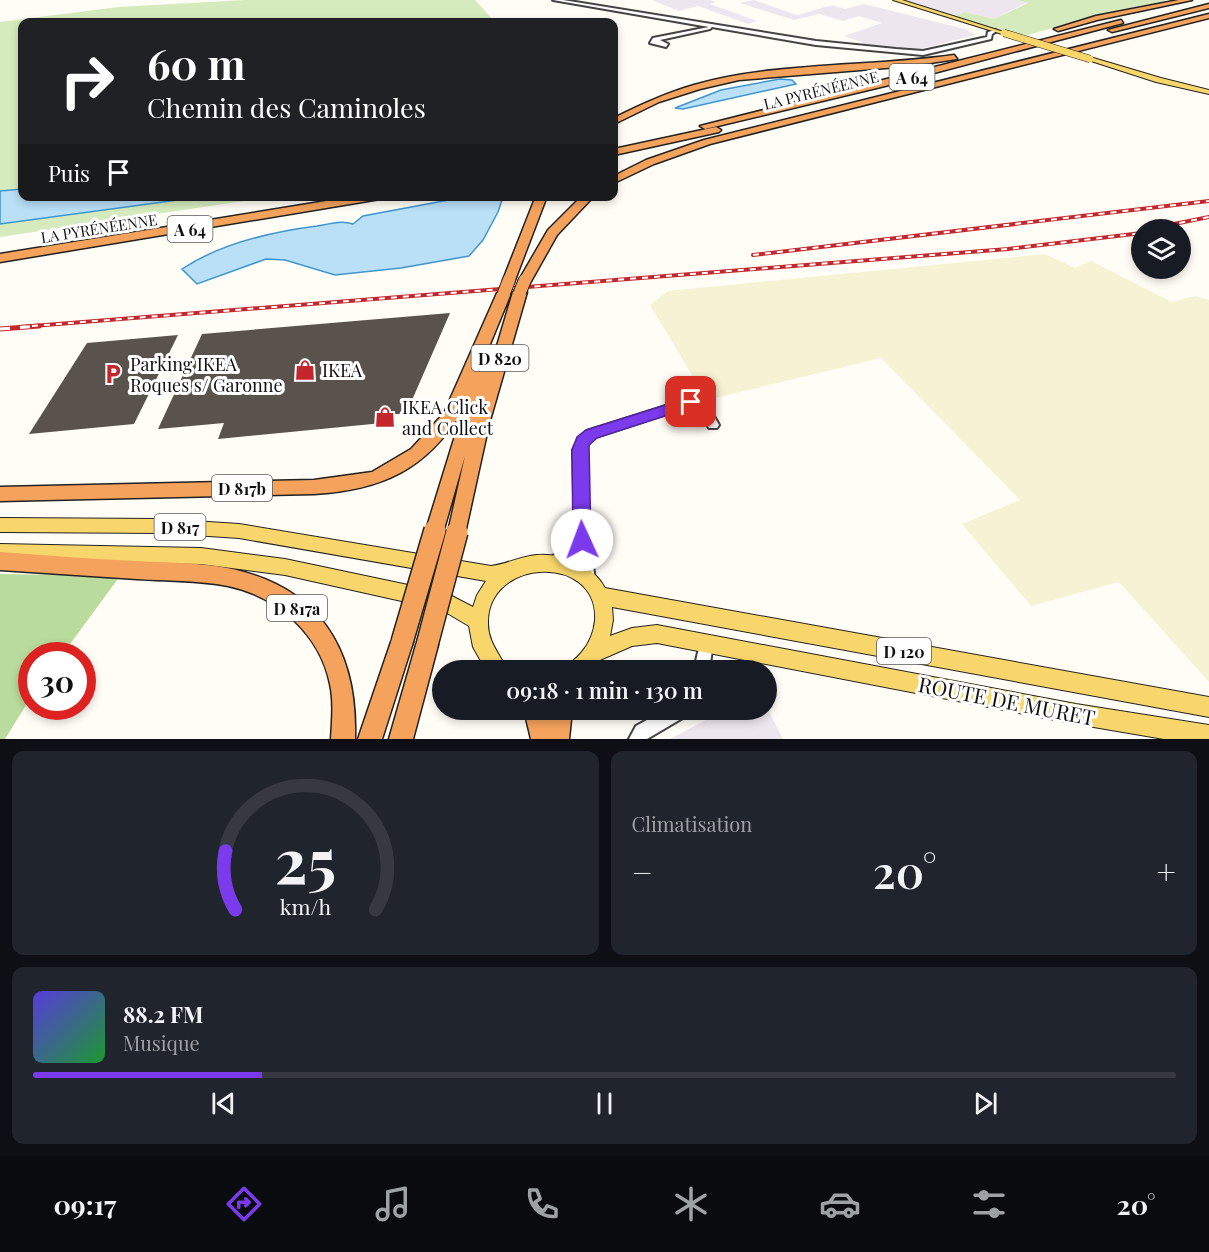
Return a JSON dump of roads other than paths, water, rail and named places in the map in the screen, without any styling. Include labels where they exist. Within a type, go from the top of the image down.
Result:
[{"type":"highway","points":[[618,119],[650,102],[732,79],[789,70],[947,58],[1022,41],[1096,18],[1190,0]]},
{"type":"highway","name":"LA PYRÉNÉENNE","points":[[618,145],[825,98],[1209,4]]},
{"type":"highway","name":"LA PYRÉNÉENNE","points":[[618,151],[798,111],[1209,4]]},
{"type":"highway","points":[[618,178],[650,162],[698,145],[1209,16]]},
{"type":"highway","name":"LA PYRÉNÉENNE","points":[[0,250],[309,201]]},
{"type":"highway","name":"LA PYRÉNÉENNE","points":[[0,258],[349,201]]},
{"type":"highway","points":[[493,328],[540,201]]},
{"type":"highway","name":"D 820","points":[[401,739],[457,532],[481,424],[523,286],[552,233],[585,201]]},
{"type":"highway","name":"D 820","points":[[370,739],[402,642],[490,346],[493,328]]},
{"type":"highway","name":"D 817b","points":[[0,494],[314,487],[362,482],[407,461],[435,438],[459,403],[493,328]]},
{"type":"highway","points":[[0,487],[35,492]]},
{"type":"highway","name":"D 817a","points":[[0,561],[212,575],[266,588],[295,606],[317,628],[331,650],[340,678],[344,701],[343,739]]},
{"type":"highway","points":[[538,720],[543,739]]},
{"type":"highway","points":[[557,739],[560,720]]},
{"type":"main road","points":[[896,0],[1108,65],[1209,90]]},
{"type":"main road","name":"D 817","points":[[0,525],[163,526],[239,531],[491,574],[509,572]]},
{"type":"main road","name":"D 817","points":[[0,552],[201,556],[285,567],[446,602],[477,620]]},
{"type":"main road","points":[[488,660],[482,648],[477,620],[487,592],[509,572],[533,563],[554,562],[588,579],[600,596],[604,614],[603,633],[595,652],[587,660]]},
{"type":"main road","name":"ROUTE DE MURET","points":[[600,596],[1209,707]]},
{"type":"main road","name":"ROUTE DE MURET","points":[[595,652],[632,637],[657,634],[1209,736]]},
{"type":"street","points":[[555,0],[849,47],[923,53],[989,38],[990,33],[995,31]]},
{"type":"street","points":[[655,39],[693,33],[711,26]]},
{"type":"street","points":[[588,579],[582,540],[579,450],[583,441],[591,434],[691,402],[703,407],[713,425]]},
{"type":"street","points":[[554,562],[574,549],[582,540]]},
{"type":"street","points":[[703,660],[706,644]]},
{"type":"street","points":[[637,739],[642,732],[663,720]]},
{"type":"water","points":[[780,79],[792,80],[796,84],[683,109],[675,108],[721,90]]},
{"type":"water","points":[[18,189],[18,201],[170,201],[0,224],[0,191]]},
{"type":"water","points":[[443,201],[502,201],[483,240],[469,256],[401,268],[335,275],[285,260],[266,259],[197,284],[182,269],[213,252],[246,240],[335,223],[353,224],[363,216]]},
{"type":"railway","points":[[753,255],[1209,201]]},
{"type":"railway","points":[[1191,221],[1209,217]]},
{"type":"railway","points":[[20,327],[1008,249],[1131,234]]},
{"type":"railway","points":[[0,329],[39,326]]},
{"type":"place","name":"IKEA","points":[[305,370]]},
{"type":"place","name":"Parking IKEA Roques s/ Garonne","points":[[113,374]]},
{"type":"place","name":"IKEA Click and Collect","points":[[385,417]]}]
